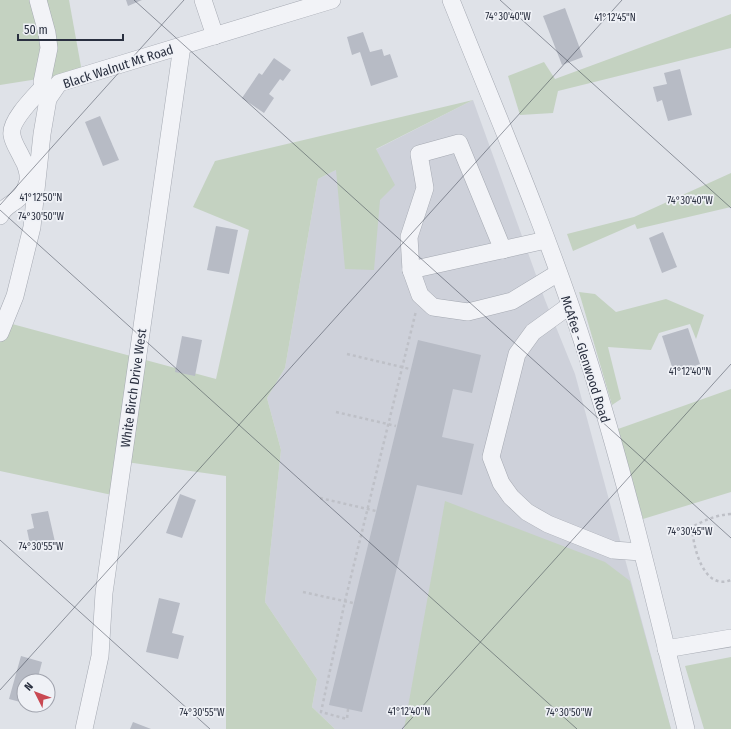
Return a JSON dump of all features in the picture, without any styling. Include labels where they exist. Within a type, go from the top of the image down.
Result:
[{"type":"street","points":[[0,216],[6,207],[20,200],[28,180],[26,164],[12,136],[11,128],[28,104],[49,89],[42,82],[49,48],[47,33],[38,0]]},
{"type":"street","points":[[203,0],[215,36]]},
{"type":"street","name":"Black Walnut Mt Road","points":[[0,333],[15,296],[32,227],[42,134],[49,89],[59,83],[332,0]]},
{"type":"street","name":"McAfee - Glenwood Road","points":[[451,0],[546,240],[584,348],[614,446],[686,729]]},
{"type":"street","name":"White Birch Drive West","points":[[84,729],[100,656],[104,593],[182,46]]},
{"type":"street","points":[[504,250],[459,143],[419,154],[425,188],[409,237],[411,270],[420,295],[433,307],[468,312],[512,301],[558,273]]},
{"type":"street","points":[[411,270],[546,240]]},
{"type":"street","points":[[569,306],[533,332],[517,354],[491,457],[501,483],[511,497],[527,512],[548,524],[613,550],[641,552]]},
{"type":"street","points":[[666,649],[731,638]]},
{"type":"path","points":[[348,709],[347,718],[320,712],[345,601],[420,295]]},
{"type":"path","points":[[347,354],[410,369]]},
{"type":"path","points":[[336,412],[396,426]]},
{"type":"path","points":[[320,498],[376,511]]},
{"type":"path","points":[[731,514],[713,517],[692,527],[696,553],[704,569],[714,579],[725,582],[731,580]]},
{"type":"path","points":[[303,592],[353,603]]},
{"type":"shaded area","points":[[473,100],[545,300],[575,374],[671,729],[335,729],[312,707],[317,679],[265,602],[281,450],[267,398],[285,368],[318,179]]},
{"type":"green space","points":[[0,0],[69,0],[82,72],[0,85]]},
{"type":"green space","points":[[731,14],[731,48],[558,91],[553,113],[520,115],[508,76],[544,62],[555,79]]},
{"type":"green space","points":[[473,100],[376,149],[395,185],[380,200],[374,270],[345,269],[336,170],[318,179],[285,368],[267,398],[281,450],[265,602],[317,679],[312,707],[335,729],[226,729],[226,476],[119,461],[112,495],[0,471],[1,321],[216,379],[249,230],[193,207],[215,161]]},
{"type":"green space","points":[[731,173],[731,207],[637,229],[635,224],[573,251],[567,234],[634,217]]},
{"type":"green space","points":[[579,292],[595,294],[616,312],[666,299],[704,315],[696,339],[690,324],[659,333],[651,350],[608,347],[621,399],[612,405]]},
{"type":"green space","points":[[731,389],[731,492],[643,519],[618,429]]},
{"type":"green space","points":[[445,501],[605,562],[630,581],[671,729],[404,729]]},
{"type":"green space","points":[[731,657],[731,729],[704,729],[685,666]]},
{"type":"building","points":[[126,0],[142,0],[128,6]]},
{"type":"building","points":[[565,8],[583,57],[562,65],[543,16]]},
{"type":"building","points":[[363,32],[370,52],[382,49],[384,56],[390,54],[398,77],[371,86],[360,52],[352,55],[347,37]]},
{"type":"building","points":[[274,58],[291,70],[283,81],[280,79],[269,94],[274,98],[264,113],[242,98],[259,73],[262,75]]},
{"type":"building","points":[[680,69],[692,115],[668,121],[662,100],[657,102],[653,87],[667,84],[664,73]]},
{"type":"building","points":[[100,116],[119,160],[103,166],[85,122]]},
{"type":"building","points":[[216,226],[238,230],[229,274],[207,270]]},
{"type":"building","points":[[663,232],[677,267],[662,273],[649,238]]},
{"type":"building","points":[[688,328],[700,364],[674,373],[662,336]]},
{"type":"building","points":[[182,336],[202,340],[195,376],[175,372]]},
{"type":"building","points":[[418,340],[481,355],[472,393],[453,389],[442,437],[474,444],[462,495],[417,485],[362,712],[329,705]]},
{"type":"building","points":[[180,494],[196,500],[182,538],[166,533]]},
{"type":"building","points":[[48,511],[55,542],[31,549],[27,530],[34,528],[31,514]]},
{"type":"building","points":[[159,598],[180,603],[172,633],[184,636],[178,659],[146,652]]},
{"type":"building","points":[[21,656],[42,662],[39,673],[16,673]]},
{"type":"building","points":[[16,674],[16,701],[9,699]]},
{"type":"building","points":[[133,722],[151,729],[130,729]]}]
